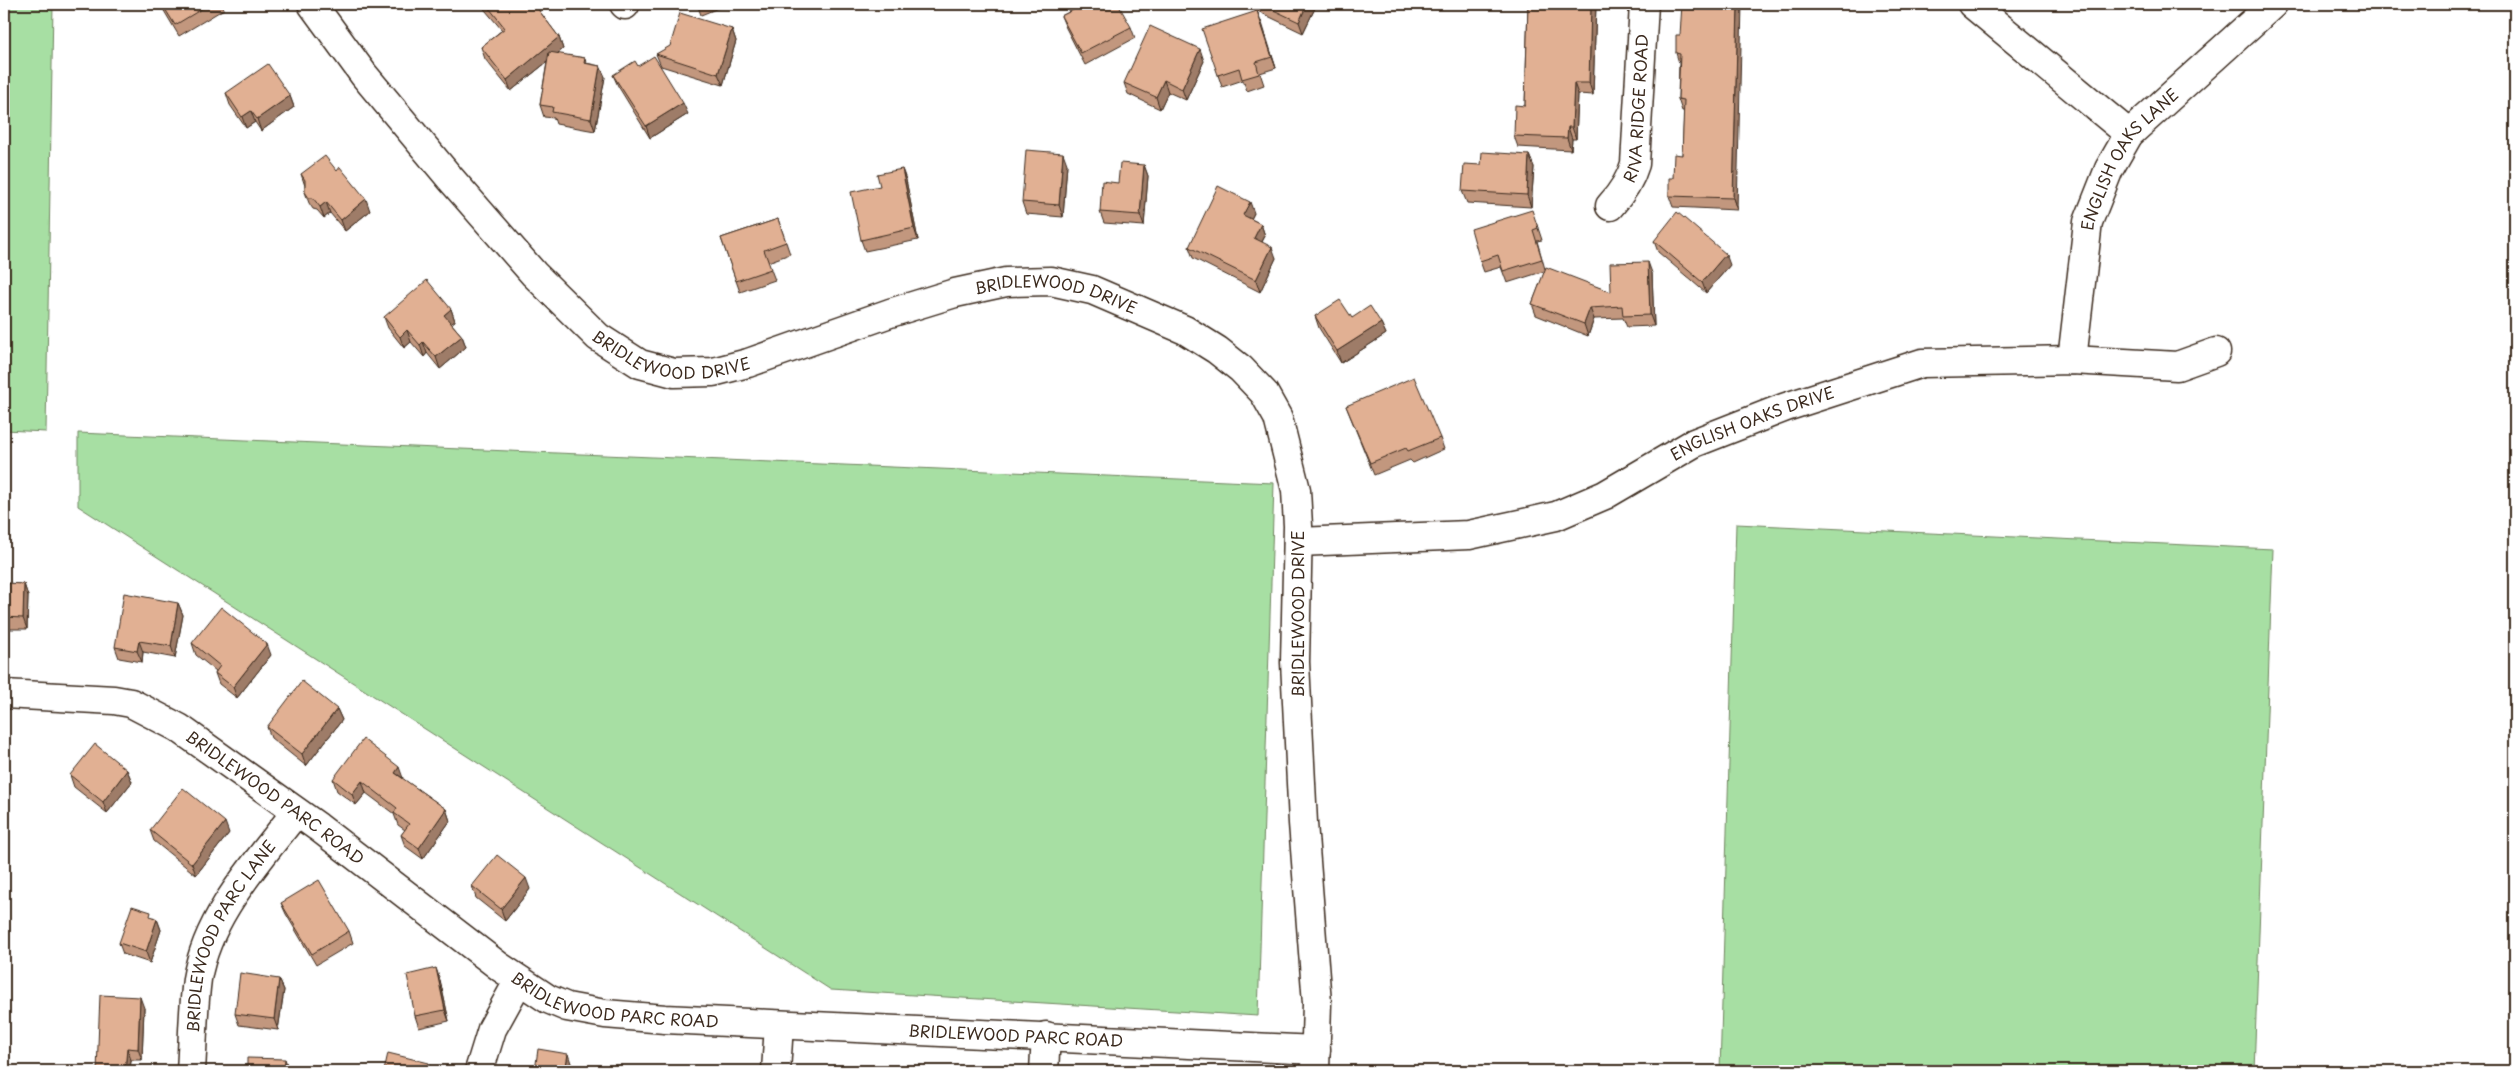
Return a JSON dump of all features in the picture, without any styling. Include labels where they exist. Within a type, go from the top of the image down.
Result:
[{"type":"street","name":"BRIDLEWOOD DRIVE","points":[[312,4],[364,75],[450,178],[534,274],[598,337],[640,364],[674,373],[713,372],[748,364],[890,313],[955,293],[1006,282],[1030,280],[1069,284],[1100,294],[1185,330],[1236,365],[1264,393],[1278,418],[1296,490],[1298,542],[1296,662],[1303,822],[1317,1003],[1316,1060]]},
{"type":"street","name":"RIVA RIDGE ROAD","points":[[1610,206],[1632,176],[1635,164],[1644,4]]},
{"type":"street","points":[[1972,4],[2130,134]]},
{"type":"street","name":"ENGLISH OAKS LANE","points":[[2072,360],[2088,222],[2109,169],[2130,134],[2273,4]]},
{"type":"street","name":"ENGLISH OAKS DRIVE","points":[[1298,542],[1469,535],[1556,516],[1605,495],[1694,443],[1786,407],[1922,363],[2072,360],[2177,366],[2216,352]]},
{"type":"street","name":"BRIDLEWOOD PARC ROAD","points":[[4,694],[114,700],[131,704],[179,728],[296,812],[456,935],[548,999],[567,1007],[596,1012],[779,1025],[1046,1036],[1316,1060]]},
{"type":"street","name":"BRIDLEWOOD PARC LANE","points":[[191,1071],[198,978],[204,952],[219,919],[242,882],[296,812]]},
{"type":"street","points":[[479,1071],[492,1029],[519,980]]},
{"type":"street","points":[[776,1071],[779,1025]]},
{"type":"street","points":[[1044,1071],[1046,1036]]},
{"type":"green space","points":[[4,4],[53,4],[46,432],[4,430]]},
{"type":"green space","points":[[78,433],[1274,483],[1258,1016],[831,990],[78,506]]},
{"type":"green space","points":[[1736,524],[2273,549],[2254,1071],[1720,1071]]},
{"type":"building","points":[[162,4],[210,4],[175,25]]},
{"type":"building","points":[[486,4],[534,4],[559,37],[507,80],[481,47],[505,28]]},
{"type":"building","points":[[1080,4],[1118,4],[1131,27],[1081,53],[1061,16],[1081,6]]},
{"type":"building","points":[[1261,4],[1307,4],[1299,22]]},
{"type":"building","points":[[1528,4],[1591,4],[1589,83],[1574,83],[1572,127],[1568,127],[1567,138],[1514,136],[1515,105],[1525,106]]},
{"type":"building","points":[[1682,4],[1738,4],[1733,198],[1669,196],[1669,178],[1673,178],[1674,154],[1682,155],[1684,100],[1678,99],[1680,54],[1676,53],[1676,35],[1680,35]]},
{"type":"building","points":[[1257,11],[1272,57],[1256,62],[1259,74],[1242,79],[1239,68],[1218,75],[1202,29]]},
{"type":"building","points":[[680,13],[732,29],[718,74],[656,54],[670,46]]},
{"type":"building","points":[[1150,26],[1200,49],[1182,89],[1164,80],[1156,97],[1124,83]]},
{"type":"building","points":[[549,52],[585,58],[584,63],[600,66],[591,119],[552,112],[553,107],[540,105]]},
{"type":"building","points":[[654,56],[683,103],[646,126],[613,75],[635,61],[638,66]]},
{"type":"building","points":[[268,64],[290,96],[257,119],[251,111],[242,117],[226,93]]},
{"type":"building","points":[[1026,150],[1063,153],[1059,205],[1022,202]]},
{"type":"building","points":[[1482,152],[1529,155],[1527,195],[1462,191],[1464,164],[1481,165]]},
{"type":"building","points":[[325,156],[337,171],[340,167],[366,199],[341,220],[326,202],[320,207],[305,192],[305,180],[301,174]]},
{"type":"building","points":[[1120,163],[1144,165],[1140,215],[1100,212],[1102,181],[1118,183]]},
{"type":"building","points":[[902,169],[914,228],[861,240],[851,192],[880,186],[877,174]]},
{"type":"building","points":[[1218,186],[1250,202],[1243,215],[1261,224],[1254,238],[1272,247],[1256,280],[1189,247]]},
{"type":"building","points":[[1532,210],[1538,228],[1533,230],[1542,259],[1503,271],[1498,255],[1480,261],[1471,229]]},
{"type":"building","points":[[1677,212],[1726,254],[1702,282],[1654,241]]},
{"type":"building","points":[[778,219],[786,242],[764,250],[771,269],[736,281],[721,238]]},
{"type":"building","points":[[1648,262],[1650,315],[1623,316],[1622,306],[1590,308],[1584,324],[1532,304],[1546,267],[1611,292],[1610,263]]},
{"type":"building","points":[[427,280],[451,309],[444,315],[462,336],[436,357],[423,342],[420,345],[407,330],[400,337],[384,317]]},
{"type":"building","points":[[1340,300],[1352,318],[1370,306],[1381,323],[1337,351],[1315,316]]},
{"type":"building","points":[[1414,377],[1440,438],[1408,451],[1406,448],[1370,463],[1346,406]]},
{"type":"building","points":[[4,583],[24,584],[23,618],[4,617]]},
{"type":"building","points":[[124,593],[178,603],[171,646],[139,641],[137,651],[115,647]]},
{"type":"building","points":[[221,607],[267,644],[233,687],[215,673],[220,666],[192,643]]},
{"type":"building","points":[[302,681],[337,709],[302,754],[267,727]]},
{"type":"building","points":[[363,739],[399,767],[395,773],[446,809],[419,848],[401,835],[409,824],[394,813],[397,808],[362,781],[352,794],[333,779]]},
{"type":"building","points":[[95,744],[127,770],[103,802],[70,775]]},
{"type":"building","points":[[183,788],[225,822],[192,864],[150,830]]},
{"type":"building","points":[[497,855],[526,878],[501,909],[472,886]]},
{"type":"building","points":[[319,880],[349,931],[312,954],[281,903]]},
{"type":"building","points":[[132,906],[151,912],[150,916],[157,919],[146,952],[119,943]]},
{"type":"building","points":[[436,968],[445,1010],[415,1016],[407,975]]},
{"type":"building","points":[[240,973],[279,979],[274,1019],[235,1014]]},
{"type":"building","points":[[100,995],[140,997],[138,1049],[127,1048],[125,1071],[97,1071]]},
{"type":"building","points":[[538,1049],[568,1054],[565,1071],[535,1071]]},
{"type":"building","points":[[388,1053],[429,1063],[427,1071],[384,1071]]},
{"type":"building","points":[[247,1058],[285,1059],[284,1071],[247,1071]]}]
